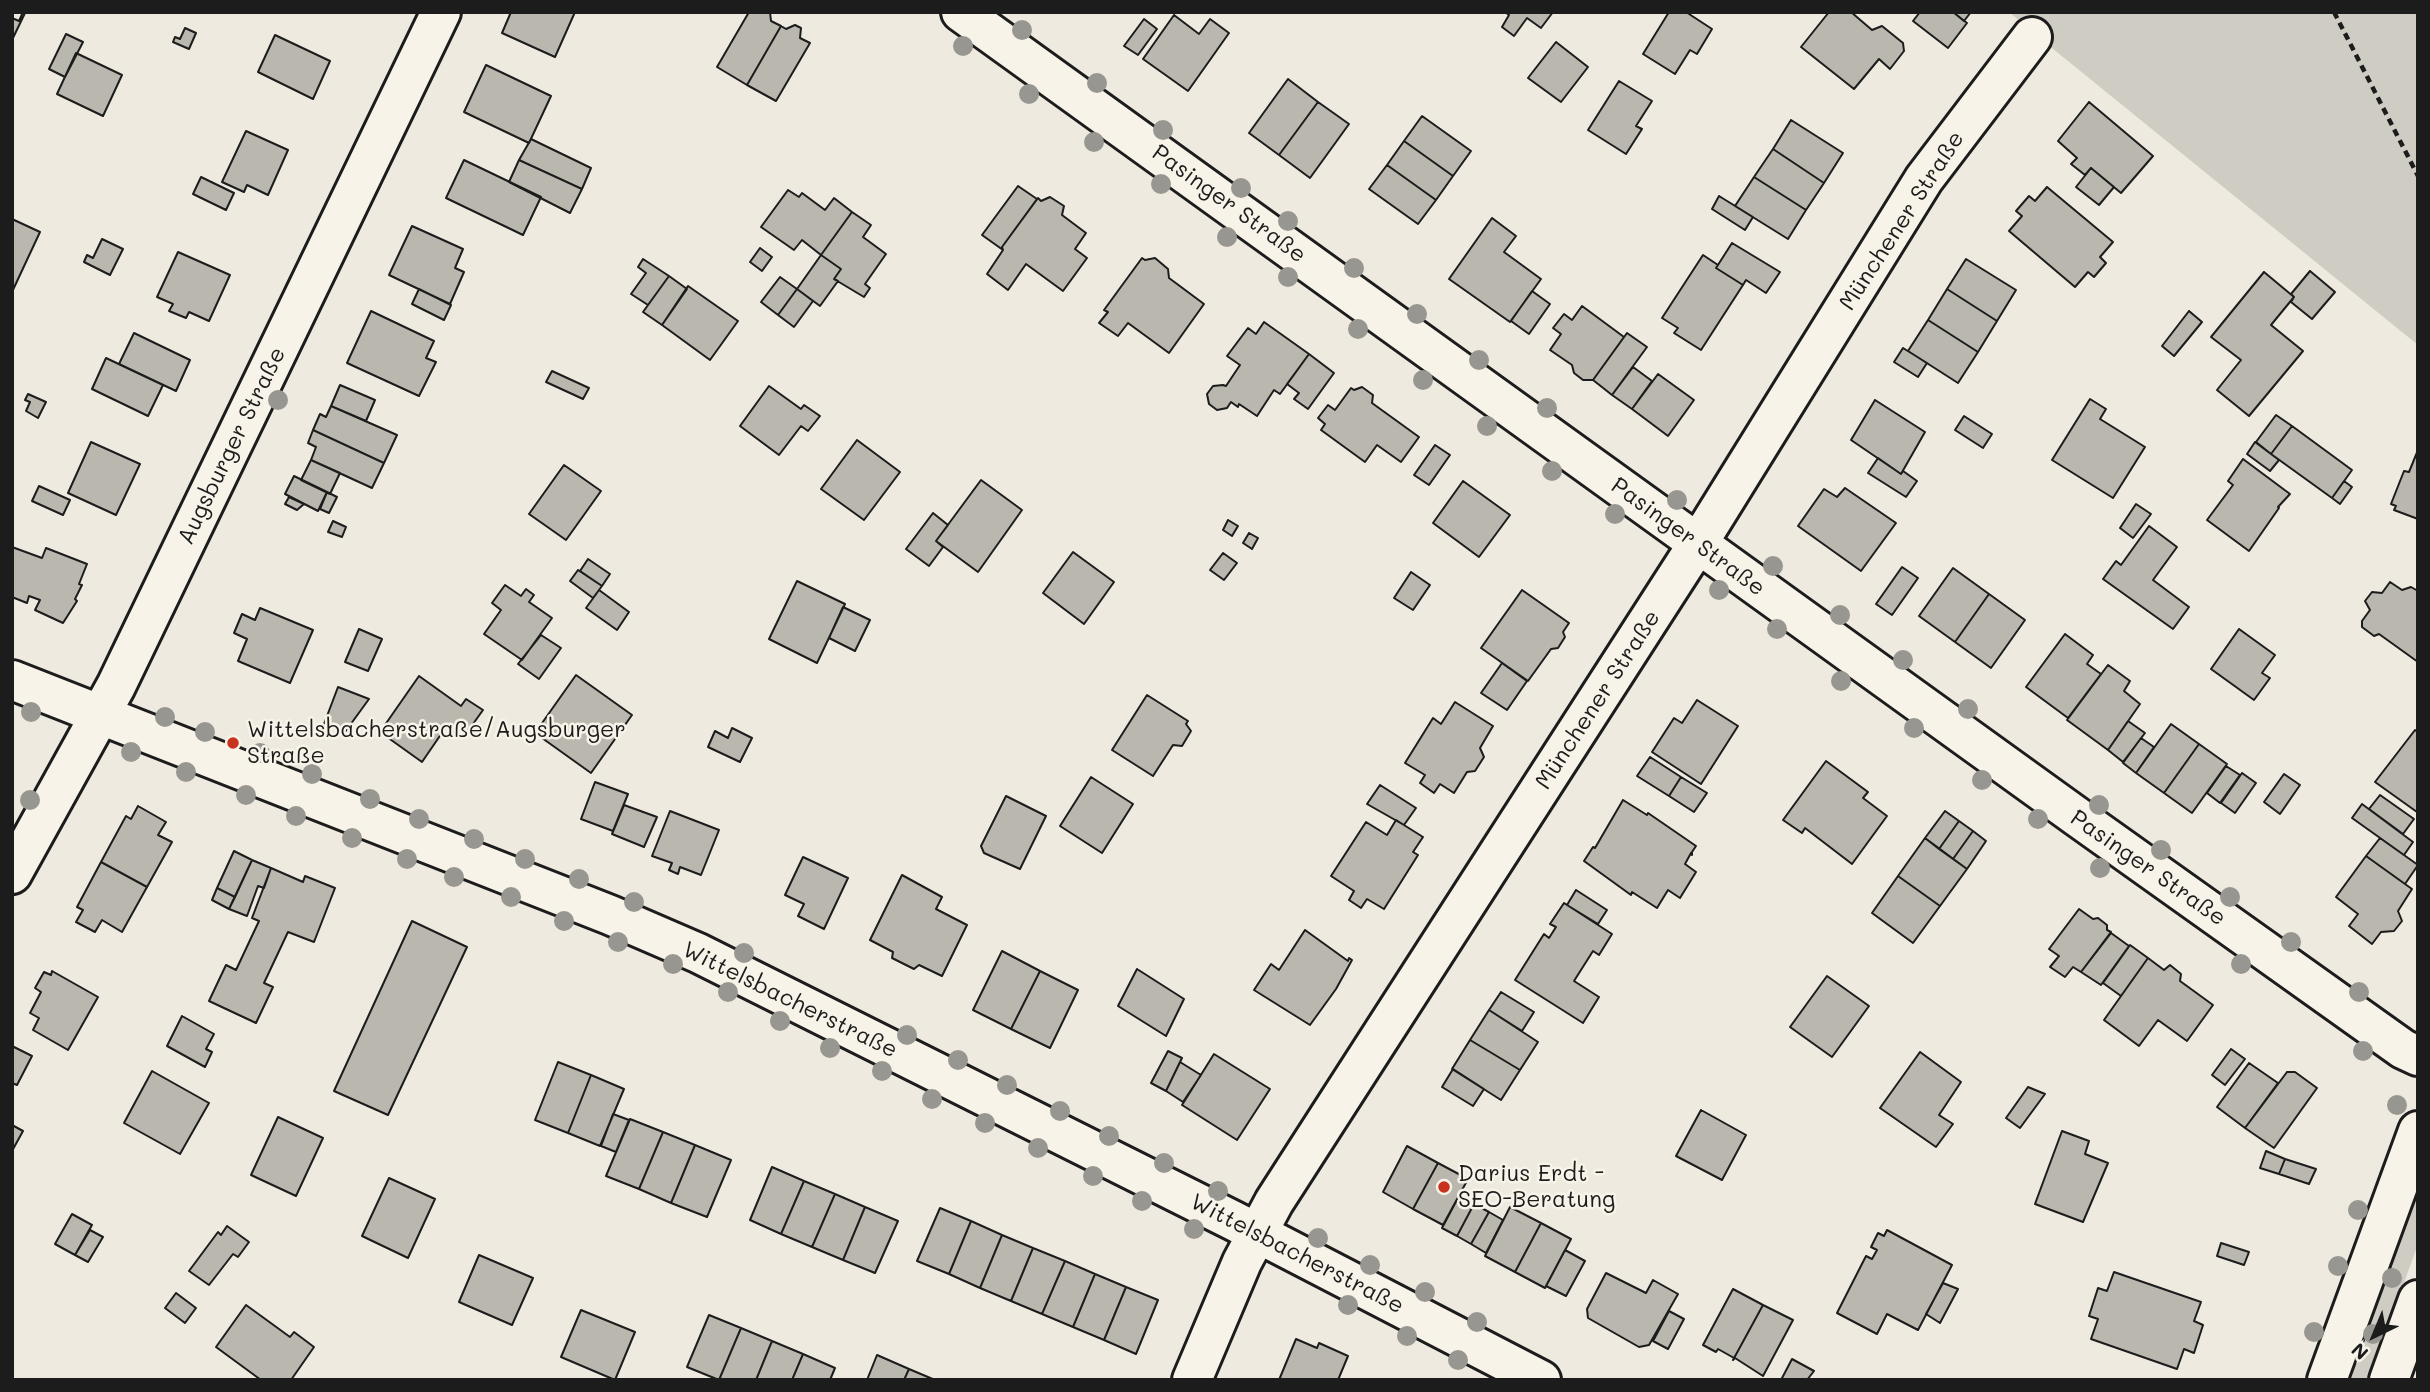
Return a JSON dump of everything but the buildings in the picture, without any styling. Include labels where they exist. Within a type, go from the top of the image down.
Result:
[{"type":"street","name":"Augsburger Straße","points":[[12,874],[116,686],[441,12]]},
{"type":"street","name":"Pasinger Straße","points":[[961,12],[1182,169],[1698,545],[2403,1049],[2418,1056]]},
{"type":"street","name":"Münchener Straße","points":[[1192,1380],[1242,1262],[1274,1202],[1698,545],[1924,179],[2032,37]]},
{"type":"street","name":"Wittelsbacherstraße","points":[[12,680],[610,915],[698,953],[1257,1233],[1541,1380]]},
{"type":"street","points":[[2327,1380],[2418,1131]]},
{"type":"street","points":[[2389,1380],[2418,1300]]},
{"type":"path","points":[[2334,12],[2418,176]]},
{"type":"shaded area","points":[[2009,12],[2418,12],[2418,345],[2047,44]]},
{"type":"shaded area","points":[[2418,1190],[2418,1244],[2369,1380],[2350,1380]]},
{"type":"place","name":"Wittelsbacherstraße/Augsburger Straße","points":[[233,743]]},
{"type":"place","name":"Darius Erdt - SEO-Beratung","points":[[1444,1187]]}]
